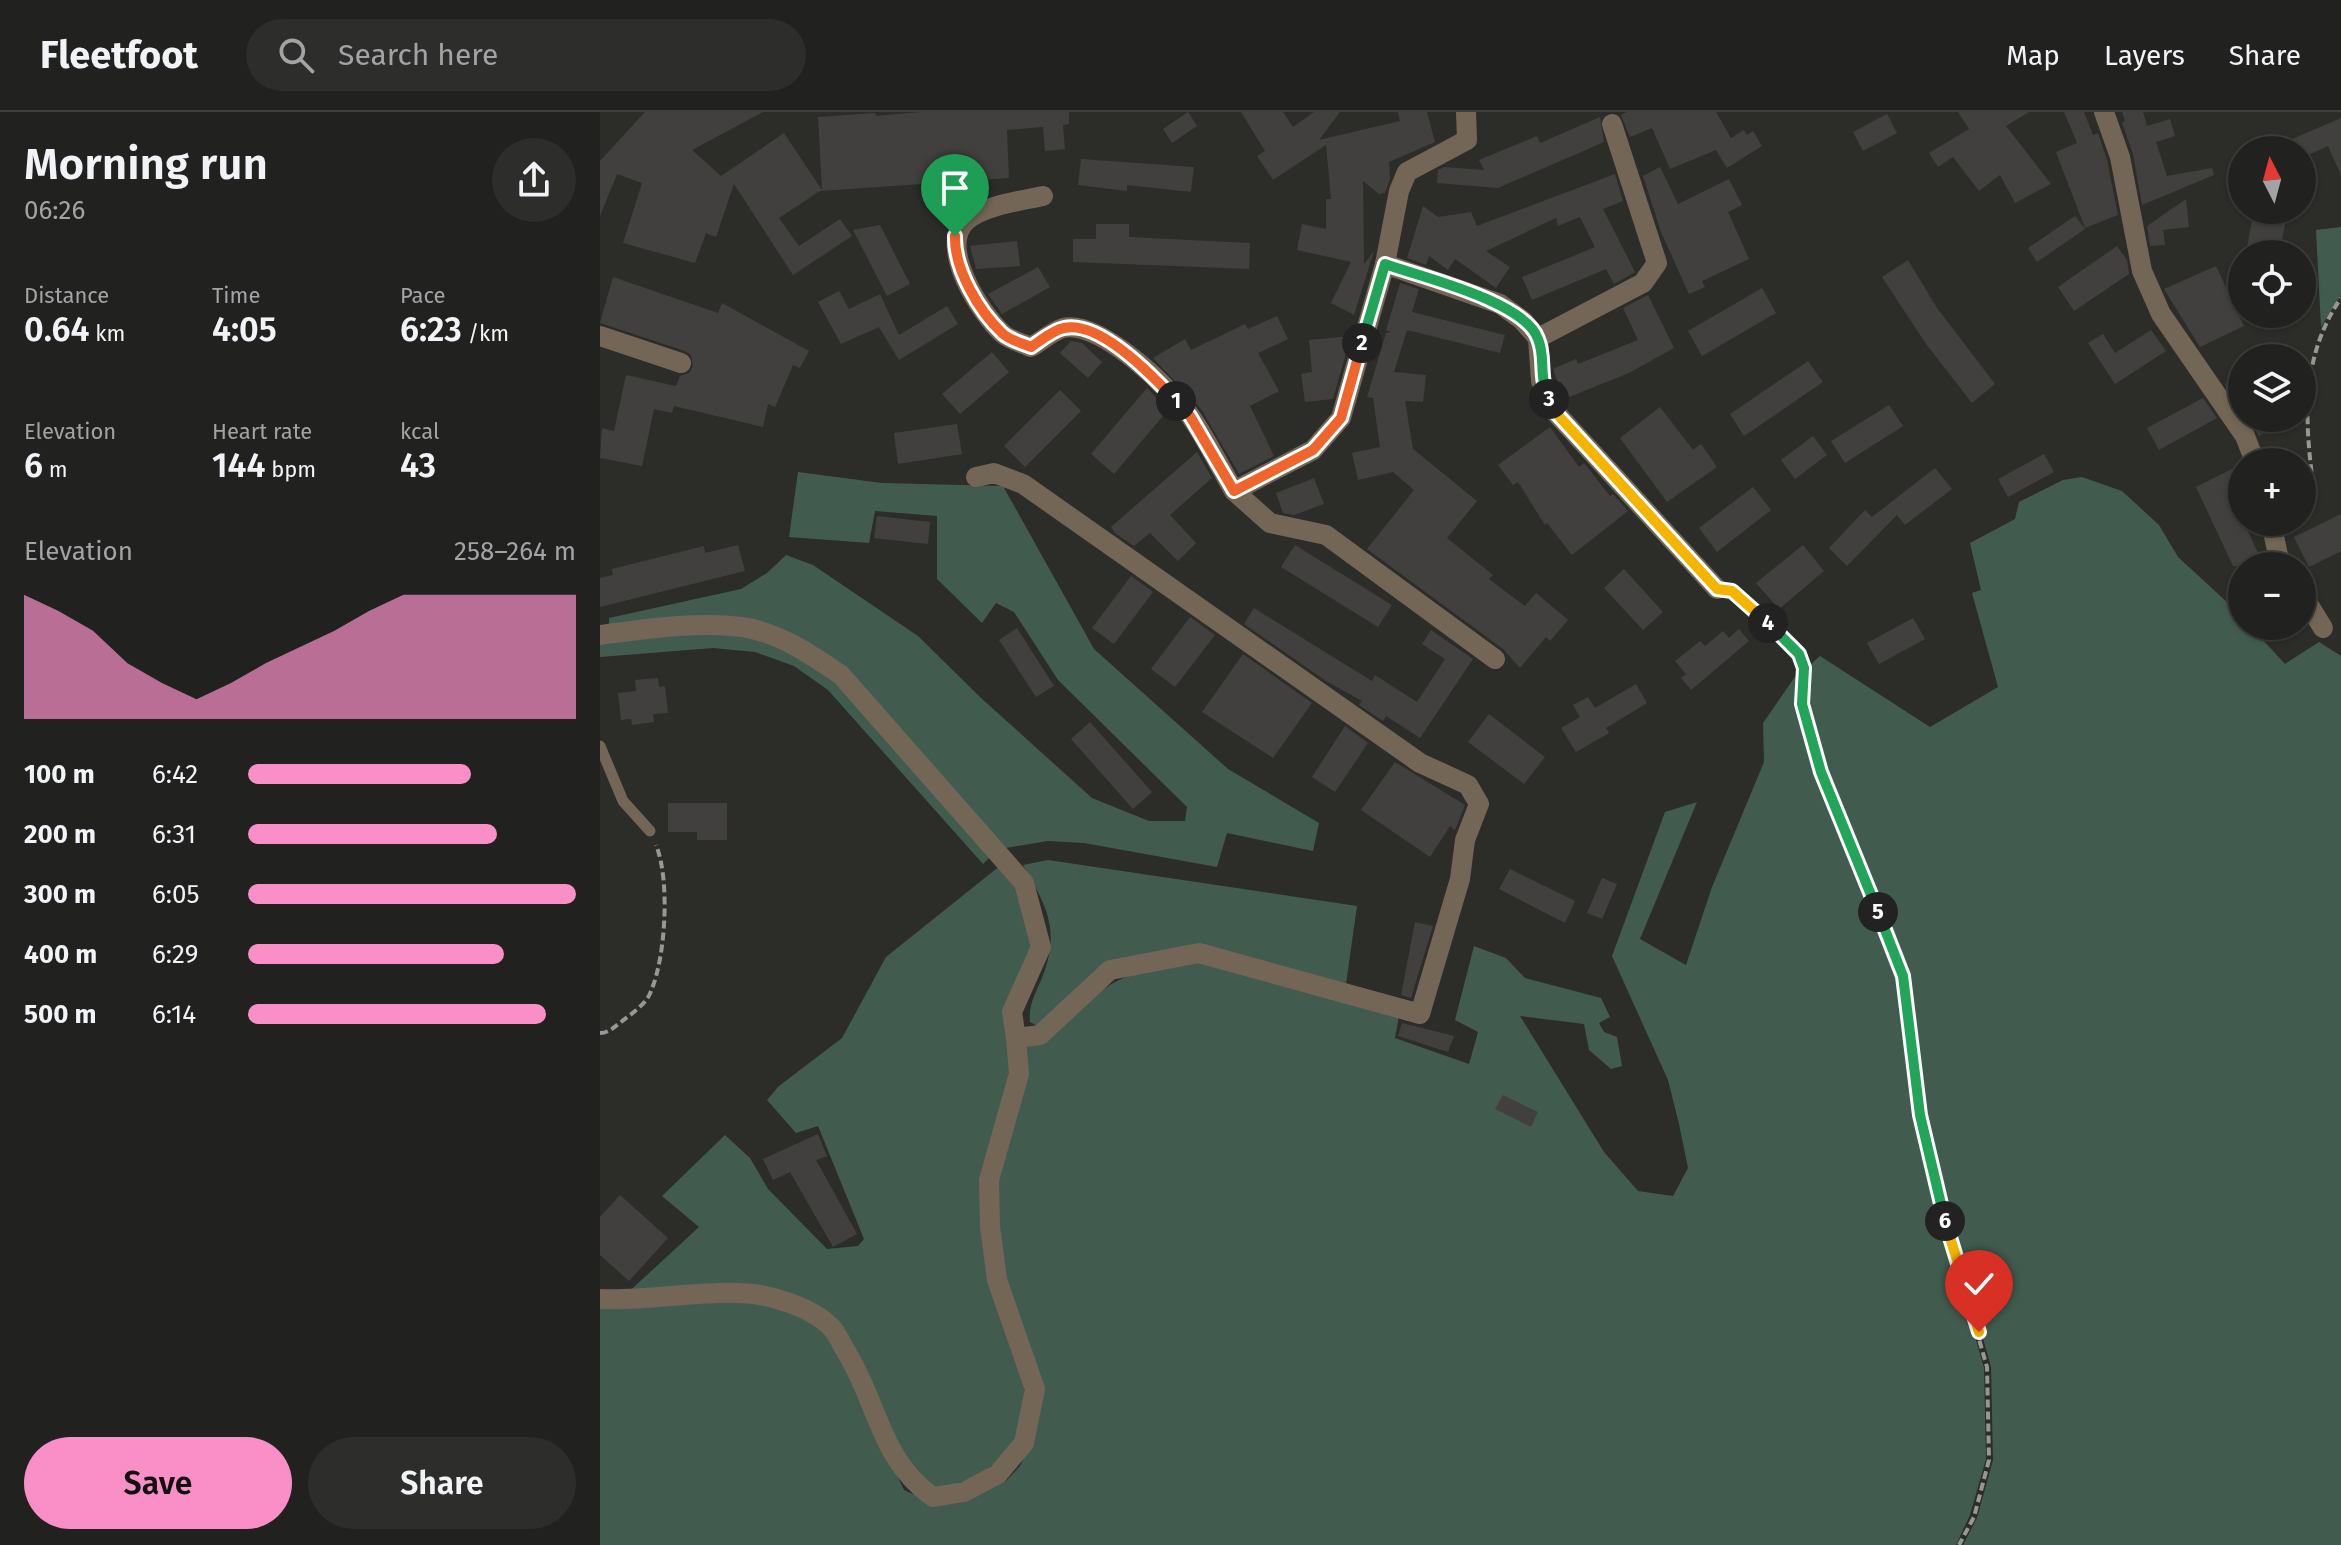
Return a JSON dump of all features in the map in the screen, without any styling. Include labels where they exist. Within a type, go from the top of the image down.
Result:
[{"type":"street","points":[[1234,491],[1313,450],[1341,418],[1385,264],[1399,191],[1407,172],[1467,140],[1466,112]]},
{"type":"street","points":[[2104,112],[2120,157],[2142,271],[2161,314],[2245,436],[2250,448]]},
{"type":"street","points":[[1538,338],[1643,283],[1657,263],[1648,227],[1612,124]]},
{"type":"street","points":[[1043,196],[995,208],[967,220],[955,236],[955,250],[962,270],[981,305],[1004,335],[1031,347],[1064,328],[1107,341],[1142,365],[1190,416],[1234,491],[1270,523],[1326,535],[1495,659]]},
{"type":"street","points":[[1385,264],[1500,304],[1538,338],[1541,381],[1556,413],[1717,589]]},
{"type":"street","points":[[600,336],[681,363]]},
{"type":"street","points":[[976,477],[994,473],[1023,484],[1420,763],[1468,785],[1479,804],[1465,840],[1460,879],[1420,1014],[1199,953],[1110,970],[1040,1035],[1016,1038]]},
{"type":"street","points":[[2316,617],[2323,628]]},
{"type":"street","points":[[600,635],[703,626],[745,627],[804,649],[841,675],[1024,883],[1041,947],[1012,1012],[1019,1074],[989,1180],[990,1226],[997,1280],[1035,1389],[1024,1443],[998,1474],[964,1492],[933,1497],[910,1481],[895,1459],[854,1365],[831,1327],[800,1307],[762,1295],[635,1301],[600,1299]]},
{"type":"lane","points":[[600,746],[623,801],[650,831]]},
{"type":"path","points":[[2310,448],[2306,398],[2311,364],[2323,328],[2341,298]]},
{"type":"path","points":[[1717,589],[1732,591],[1799,654],[1804,668],[1802,704],[1821,772],[1903,976],[1920,1115],[1941,1207],[1987,1367],[1989,1460],[1974,1517],[1959,1545]]},
{"type":"path","points":[[600,1033],[606,1033],[634,1012],[651,994],[661,943],[664,881],[650,831]]},
{"type":"green space","points":[[2341,227],[2341,295],[2321,327],[2316,230]]},
{"type":"green space","points":[[798,472],[882,483],[1003,486],[1094,649],[1228,769],[1319,823],[1313,851],[1227,833],[1217,867],[1084,843],[1048,841],[1000,849],[856,680],[772,626],[609,628],[609,618],[741,589],[767,573],[786,555],[813,565],[918,636],[981,698],[1092,798],[1149,821],[1185,821],[1187,807],[1058,680],[1014,612],[996,603],[982,623],[937,579],[937,516],[875,511],[869,543],[789,537]]},
{"type":"green space","points":[[2082,477],[2122,491],[2159,525],[2178,557],[2228,603],[2228,640],[2263,640],[2285,664],[2319,642],[2341,656],[2341,1545],[1963,1545],[1977,1518],[1993,1460],[1991,1367],[1933,1158],[1916,1071],[1907,975],[1824,771],[1806,704],[1808,667],[1820,656],[1930,727],[1998,687],[1972,593],[1981,590],[1970,543],[2015,519],[2019,502],[2063,480]]},
{"type":"green space","points":[[709,633],[749,635],[803,655],[842,687],[990,857],[983,864],[828,690],[794,666],[755,652],[713,648],[600,657],[600,642]]},
{"type":"green space","points":[[1801,668],[1798,704],[1818,773],[1900,977],[1916,1116],[1938,1208],[1984,1368],[1986,1459],[1970,1515],[1956,1545],[600,1545],[600,1305],[767,1301],[812,1319],[830,1334],[904,1490],[933,1503],[948,1502],[1006,1481],[1020,1466],[1036,1432],[1040,1409],[1037,1382],[1000,1275],[994,1179],[1002,1133],[991,1138],[988,1156],[983,1212],[984,1249],[994,1293],[1016,1348],[1025,1400],[1022,1422],[1014,1441],[1002,1457],[963,1481],[937,1490],[917,1477],[891,1440],[850,1348],[832,1322],[804,1301],[781,1294],[726,1290],[622,1298],[699,1227],[662,1196],[725,1135],[750,1158],[768,1189],[827,1249],[858,1246],[864,1239],[818,1126],[796,1133],[767,1100],[779,1086],[842,1038],[886,957],[1001,865],[1021,893],[1034,942],[1004,1008],[1008,1037],[1025,1045],[1048,1036],[1099,993],[1138,972],[1210,962],[1399,1016],[1395,1038],[1469,1064],[1478,1032],[1455,1020],[1474,946],[1506,958],[1525,978],[1601,998],[1610,1017],[1599,1023],[1604,1032],[1617,1037],[1622,1066],[1611,1069],[1589,1050],[1584,1024],[1520,1016],[1604,1152],[1638,1191],[1673,1196],[1688,1168],[1668,1080],[1612,956],[1665,812],[1697,802],[1640,939],[1686,965],[1712,887],[1764,762],[1763,723]]},
{"type":"green space","points":[[1048,860],[1357,906],[1346,984],[1203,946],[1132,957],[1039,1027],[1030,1022],[1030,1009],[1048,958],[1050,930],[1044,905],[1023,865]]},
{"type":"building","points":[[645,112],[763,112],[692,150],[721,176],[784,133],[822,190],[818,117],[920,112],[1069,112],[1069,124],[1063,125],[1065,149],[1045,151],[1043,127],[1007,130],[1009,178],[820,191],[779,218],[799,246],[840,219],[852,236],[793,275],[734,184],[716,237],[706,233],[695,263],[623,243],[642,183],[617,174],[600,216],[600,161]]},
{"type":"building","points":[[1188,112],[1197,126],[1172,143],[1163,129]]},
{"type":"building","points":[[1241,112],[1283,112],[1293,127],[1314,112],[1340,112],[1319,140],[1400,121],[1398,112],[1427,112],[1435,142],[1389,162],[1390,179],[1385,193],[1379,194],[1363,181],[1364,264],[1374,251],[1354,315],[1331,303],[1351,262],[1297,250],[1302,224],[1326,229],[1326,199],[1331,199],[1326,145],[1273,180],[1257,156],[1265,151]]},
{"type":"building","points":[[1627,112],[1716,112],[1731,138],[1744,130],[1747,135],[1753,131],[1762,146],[1727,168],[1716,150],[1670,169],[1652,128],[1630,137],[1621,115]]},
{"type":"building","points":[[1958,112],[2029,112],[2006,126],[2051,184],[2015,203],[2000,175],[1979,191],[1953,157],[1938,167],[1929,153],[1969,129]]},
{"type":"building","points":[[2064,112],[2084,112],[2093,135],[2098,133],[2118,215],[2085,228],[2056,152],[2077,143]]},
{"type":"building","points":[[2122,112],[2143,112],[2147,126],[2170,119],[2175,136],[2156,142],[2167,176],[2212,168],[2214,175],[2142,205]]},
{"type":"building","points":[[1887,114],[1897,133],[1863,151],[1853,132]]},
{"type":"building","points":[[1600,117],[1604,142],[1498,188],[1437,183],[1438,170],[1444,167],[1484,170],[1479,160],[1537,136],[1540,143]]},
{"type":"building","points":[[2341,118],[2341,175],[2328,146],[2316,152],[2316,136],[2299,136]]},
{"type":"building","points":[[1081,159],[1194,167],[1191,192],[1127,185],[1127,191],[1078,185]]},
{"type":"building","points":[[1660,167],[1678,204],[1729,179],[1742,205],[1728,212],[1749,259],[1702,281],[1705,287],[1689,294],[1661,232],[1643,176]]},
{"type":"building","points":[[1615,174],[1623,201],[1603,209],[1635,272],[1614,284],[1606,269],[1532,300],[1522,277],[1595,247],[1580,217],[1558,226],[1556,218],[1486,251],[1510,267],[1496,288],[1455,259],[1448,270],[1429,256],[1426,265],[1407,258],[1423,206],[1438,217],[1471,212],[1477,226]]},
{"type":"building","points":[[2186,199],[2189,227],[2163,230],[2165,245],[2150,246],[2147,226]]},
{"type":"building","points":[[2075,216],[2085,229],[2037,262],[2028,248]]},
{"type":"building","points":[[1096,224],[1129,224],[1129,237],[1250,243],[1249,269],[1073,262],[1073,239],[1096,239]]},
{"type":"building","points":[[2251,224],[2285,224],[2282,240],[2248,240]]},
{"type":"building","points":[[880,225],[910,284],[887,296],[853,230]]},
{"type":"building","points":[[1017,241],[1020,266],[976,269],[970,246]]},
{"type":"building","points":[[2117,246],[2127,260],[2129,274],[2074,311],[2058,287]]},
{"type":"building","points":[[1908,260],[1937,308],[1995,384],[1972,403],[1926,344],[1882,277]]},
{"type":"building","points":[[2216,266],[2228,292],[2228,328],[2240,328],[2200,347],[2164,289]]},
{"type":"building","points":[[1038,267],[1050,287],[1002,314],[988,294]]},
{"type":"building","points":[[613,277],[718,313],[722,303],[809,351],[800,368],[793,365],[775,407],[768,404],[763,427],[674,406],[672,413],[654,409],[642,466],[600,458],[602,428],[614,431],[626,375],[676,386],[680,376],[689,373],[693,366],[691,355],[685,351],[600,323]]},
{"type":"building","points":[[1400,283],[1419,289],[1412,312],[1505,335],[1500,353],[1407,330],[1394,372],[1426,375],[1423,402],[1405,401],[1413,449],[1477,501],[1447,538],[1493,575],[1489,579],[1525,606],[1536,593],[1568,620],[1550,641],[1546,637],[1520,668],[1503,649],[1367,549],[1414,490],[1393,472],[1358,480],[1352,453],[1380,447],[1373,398],[1367,397],[1386,333],[1391,332],[1386,330]]},
{"type":"building","points":[[1762,288],[1776,313],[1702,356],[1688,331]]},
{"type":"building","points":[[839,291],[849,309],[880,294],[899,335],[947,306],[958,324],[899,360],[879,327],[841,344],[818,302]]},
{"type":"building","points":[[1648,295],[1674,348],[1629,373],[1564,399],[1553,369],[1576,359],[1578,364],[1638,340],[1623,308]]},
{"type":"building","points":[[1277,316],[1288,339],[1258,353],[1279,391],[1250,406],[1274,456],[1239,474],[1201,409],[1153,358],[1185,339],[1191,350],[1245,324],[1248,329]]},
{"type":"building","points":[[2151,330],[2166,351],[2115,384],[2088,343],[2103,334],[2115,353]]},
{"type":"building","points":[[1351,336],[1333,399],[1305,402],[1301,374],[1312,372],[1309,340]]},
{"type":"building","points":[[1071,341],[1082,343],[1102,362],[1088,378],[1060,353]]},
{"type":"building","points":[[992,352],[1009,372],[960,414],[942,394]]},
{"type":"building","points":[[1808,361],[1823,382],[1744,436],[1730,414]]},
{"type":"building","points":[[1147,388],[1168,410],[1114,474],[1091,454]]},
{"type":"building","points":[[1060,390],[1081,411],[1025,467],[1004,446]]},
{"type":"building","points":[[2203,398],[2217,418],[2159,450],[2147,428]]},
{"type":"building","points":[[1889,405],[1903,426],[1845,463],[1831,441]]},
{"type":"building","points":[[1660,407],[1693,450],[1701,444],[1717,467],[1667,502],[1620,438]]},
{"type":"building","points":[[957,424],[962,454],[898,464],[894,433]]},
{"type":"building","points":[[1550,427],[1579,467],[1584,463],[1610,496],[1613,494],[1628,511],[1572,555],[1547,523],[1545,525],[1518,482],[1513,485],[1498,465]]},
{"type":"building","points":[[1813,436],[1827,455],[1795,479],[1781,460]]},
{"type":"building","points":[[1197,452],[1212,478],[1170,515],[1196,543],[1178,561],[1150,533],[1134,546],[1115,533],[1111,527]]},
{"type":"building","points":[[2044,454],[2054,472],[2008,497],[1998,479]]},
{"type":"building","points":[[1935,468],[1952,489],[1905,525],[1897,515],[1847,566],[1829,548],[1865,510],[1872,517]]},
{"type":"building","points":[[2228,471],[2228,536],[2250,536],[2258,552],[2228,552],[2228,555],[2196,487]]},
{"type":"building","points":[[1314,478],[1324,504],[1294,515],[1283,513],[1276,493]]},
{"type":"building","points":[[1753,487],[1771,510],[1717,552],[1699,528]]},
{"type":"building","points":[[2341,514],[2341,551],[2316,564],[2316,552],[2302,552],[2294,537],[2316,536],[2316,526]]},
{"type":"building","points":[[877,516],[930,522],[928,544],[874,538]]},
{"type":"building","points":[[738,545],[745,571],[600,607],[600,578],[613,575],[612,569],[704,546],[705,553]]},
{"type":"building","points":[[1295,545],[1392,605],[1378,627],[1281,567]]},
{"type":"building","points":[[1803,545],[1824,571],[1779,609],[1756,583]]},
{"type":"building","points":[[1624,569],[1663,612],[1643,630],[1604,588]]},
{"type":"building","points":[[1131,576],[1153,592],[1114,644],[1092,628]]},
{"type":"building","points":[[1254,608],[1372,681],[1375,675],[1417,702],[1445,659],[1422,644],[1431,630],[1473,659],[1420,738],[1386,716],[1383,721],[1359,705],[1362,701],[1326,681],[1244,624]]},
{"type":"building","points":[[1190,617],[1215,635],[1175,687],[1151,669]]},
{"type":"building","points":[[1913,618],[1925,639],[1879,664],[1867,643]]},
{"type":"building","points":[[1017,628],[1054,686],[1036,697],[999,640]]},
{"type":"building","points":[[1739,629],[1749,641],[1691,690],[1681,678],[1686,674],[1675,661],[1700,641],[1705,646],[1723,631],[1729,638]]},
{"type":"building","points":[[1243,654],[1312,703],[1273,758],[1202,712]]},
{"type":"building","points":[[658,678],[659,687],[665,686],[668,713],[653,714],[654,722],[632,725],[631,719],[621,720],[618,693],[636,691],[635,680]]},
{"type":"building","points":[[1636,684],[1647,703],[1606,728],[1609,733],[1576,752],[1561,728],[1580,717],[1573,705],[1588,697],[1595,708]]},
{"type":"building","points":[[1489,714],[1545,757],[1524,784],[1468,742]]},
{"type":"building","points":[[1090,722],[1152,792],[1133,809],[1071,739]]},
{"type":"building","points":[[1345,726],[1368,743],[1335,792],[1312,777]]},
{"type":"building","points":[[1395,762],[1465,805],[1455,830],[1450,826],[1430,857],[1361,810]]},
{"type":"building","points":[[668,803],[727,803],[727,840],[697,840],[697,832],[668,832]]},
{"type":"building","points":[[1510,869],[1575,901],[1565,923],[1499,889]]},
{"type":"building","points":[[1602,878],[1617,884],[1602,919],[1587,913]]},
{"type":"building","points":[[1415,922],[1433,926],[1411,998],[1401,995]]},
{"type":"building","points":[[1402,1023],[1454,1036],[1448,1052],[1398,1036]]},
{"type":"building","points":[[1503,1095],[1538,1112],[1531,1127],[1495,1109]]},
{"type":"building","points":[[818,1134],[827,1156],[816,1160],[857,1234],[833,1247],[790,1172],[773,1180],[763,1159]]},
{"type":"building","points":[[620,1195],[668,1238],[629,1281],[600,1255],[600,1217]]},
{"type":"route","points":[[955,236],[955,250],[962,270],[981,305],[1004,335],[1031,347],[1064,328],[1083,331],[1107,341],[1142,365],[1190,416],[1234,491],[1313,450],[1341,418],[1385,264],[1500,304],[1522,320],[1538,338],[1541,381],[1556,413],[1717,589],[1732,591],[1799,654],[1804,668],[1802,704],[1821,772],[1903,976],[1912,1071],[1929,1159],[1979,1332]]}]
